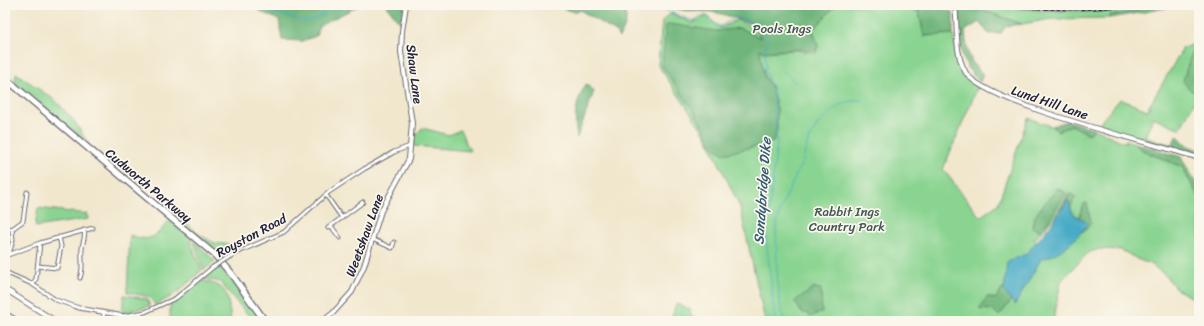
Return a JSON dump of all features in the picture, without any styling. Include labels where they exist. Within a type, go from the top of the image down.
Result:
[{"type":"highway","name":"Cudworth Parkway","points":[[5,78],[215,255],[232,275],[266,321]]},
{"type":"street","name":"Shaw Lane","points":[[406,5],[402,31],[401,52],[412,123],[410,146]]},
{"type":"street","name":"Lund Hill Lane","points":[[955,5],[961,62],[966,73],[978,84],[1000,95],[1056,116],[1199,158]]},
{"type":"street","name":"Royston Road","points":[[5,272],[32,284],[56,300],[79,308],[124,316],[145,312],[176,298],[213,267],[234,254],[284,232],[326,196],[370,165],[410,146]]},
{"type":"street","name":"Weetshaw Lane","points":[[323,321],[339,308],[352,292],[360,278],[387,198],[409,159],[410,146]]},
{"type":"street","points":[[5,228],[12,229],[23,221],[27,192]]},
{"type":"street","points":[[326,196],[342,218]]},
{"type":"street","points":[[340,238],[329,227],[362,202]]},
{"type":"street","points":[[5,256],[40,243],[93,228]]},
{"type":"street","points":[[9,254],[13,240],[12,229]]},
{"type":"street","points":[[80,278],[82,248],[86,239],[84,230]]},
{"type":"street","points":[[38,266],[57,268],[61,246],[59,237]]},
{"type":"street","points":[[372,240],[392,248],[394,242]]},
{"type":"street","points":[[32,284],[36,279],[40,243]]},
{"type":"street","points":[[5,289],[55,321]]},
{"type":"street","points":[[5,313],[18,321]]},
{"type":"street","points":[[103,321],[104,313]]},
{"type":"street","points":[[124,316],[124,321]]},
{"type":"green space","points":[[252,5],[311,5],[312,14],[332,5],[360,5],[319,26],[316,36],[302,41],[282,40],[279,20],[263,13]]},
{"type":"green space","points":[[386,5],[404,5],[401,24]]},
{"type":"green space","points":[[554,5],[622,5],[626,18],[625,26],[619,38],[616,32],[580,10],[574,12]]},
{"type":"green space","name":"Pools Ings","points":[[662,5],[836,5],[813,30],[818,47],[816,51],[795,49],[763,52],[761,49],[760,50],[764,76],[772,88],[777,109],[777,131],[773,142],[724,154],[714,148],[695,113],[662,66],[666,25],[669,24],[716,31],[740,28],[761,38],[755,25],[716,12],[682,10]]},
{"type":"green space","name":"Rabbit Ings Country Park","points":[[836,5],[899,5],[919,12],[924,36],[953,34],[959,63],[966,75],[978,86],[943,169],[980,217],[998,204],[1028,118],[1051,126],[1058,131],[1071,125],[1089,134],[1094,129],[1126,143],[1125,140],[1135,143],[1142,150],[1182,167],[1199,198],[1199,301],[1176,289],[1166,276],[1151,264],[1139,260],[1121,250],[1100,249],[1089,252],[1061,281],[1053,321],[765,321],[740,207],[705,134],[658,65],[662,21],[671,13],[692,23],[706,16],[721,28],[737,20],[750,26],[756,32],[765,52],[795,50],[816,53],[818,45],[813,30]],"holes":[[[1069,194],[1072,194],[1070,214],[1078,219],[1083,204],[1081,231],[1056,233],[1029,278],[999,316],[993,310],[979,309],[988,297],[995,299],[1038,241],[1034,240],[1052,220]]]},
{"type":"green space","points":[[899,5],[945,5],[944,10],[953,12],[953,34],[924,36],[919,12]]},
{"type":"green space","points":[[959,5],[1055,11],[1105,10],[1138,5],[1138,11],[1110,15],[1111,18],[1051,19],[1022,24],[982,10],[959,9]]},
{"type":"green space","points":[[1138,5],[1183,5],[1111,18],[1110,15],[1137,11]]},
{"type":"green space","points":[[959,9],[982,10],[1022,24],[1006,26],[1001,33],[989,34],[979,22],[965,31],[966,43],[971,60],[983,74],[980,82],[972,74],[963,57],[959,30]]},
{"type":"green space","points":[[1194,44],[1190,62],[1191,91],[1199,90],[1199,93],[1180,129],[1153,117],[1145,137],[1135,139],[1097,126],[1120,99],[1147,110],[1183,48]]},
{"type":"green space","points":[[1194,44],[1199,47],[1199,90],[1191,91],[1183,81]]},
{"type":"green space","points":[[16,73],[56,101],[75,122],[88,143],[15,82]]},
{"type":"green space","points":[[586,84],[594,91],[577,138],[576,111],[582,91]]},
{"type":"green space","points":[[1068,121],[1094,129],[1090,134],[1071,125],[1058,131],[1052,126]]},
{"type":"green space","points":[[422,128],[449,135],[460,130],[470,151],[414,146],[414,138]]},
{"type":"green space","points":[[1177,135],[1188,146],[1199,150],[1199,156],[1145,141],[1146,137],[1172,145]]},
{"type":"green space","points":[[1135,143],[1181,157],[1199,189],[1199,198],[1182,167],[1142,150]]},
{"type":"green space","points":[[1058,188],[1066,193],[1049,220],[1040,231],[1032,227],[1033,221],[1042,206]]},
{"type":"green space","points":[[1070,194],[1076,197],[1070,207],[1070,214],[1079,219],[1083,204],[1087,203],[1091,223],[1085,231],[1056,233],[1029,278],[999,316],[993,310],[979,309],[987,297],[995,299],[1053,222]]},
{"type":"green space","points":[[150,197],[171,206],[197,233],[214,243],[236,245],[240,249],[220,258],[199,237]]},
{"type":"green space","points":[[38,208],[87,214],[88,219],[35,227]]},
{"type":"green space","points":[[169,220],[193,240],[191,244],[202,270],[176,293],[155,305],[150,297],[127,292],[130,235],[143,238],[152,237],[160,231]]},
{"type":"green space","points":[[195,242],[215,261],[204,270],[194,243]]},
{"type":"green space","points":[[219,266],[241,292],[261,321],[253,321],[220,282],[203,278]]},
{"type":"green space","points":[[200,280],[210,282],[222,288],[229,304],[231,321],[170,321],[170,304]]},
{"type":"green space","points":[[814,288],[821,289],[822,312],[810,317],[807,313],[802,313],[795,301]]},
{"type":"green space","points":[[124,295],[147,299],[150,306],[122,313]]},
{"type":"green space","points":[[676,304],[690,309],[691,317],[709,321],[671,321]]},
{"type":"water","points":[[1068,200],[1073,214],[1088,223],[1062,250],[1041,259],[1015,305],[1004,291],[1007,262],[1026,254],[1050,226]]},
{"type":"waterway","points":[[260,5],[265,11],[308,22],[343,5]]},
{"type":"waterway","name":"Sandybridge Dike","points":[[642,5],[666,10],[693,21],[705,14],[719,27],[737,17],[758,24],[769,42],[765,47],[767,50],[765,56],[766,68],[764,70],[768,77],[768,81],[772,85],[777,143],[766,236],[775,321]]},
{"type":"waterway","points":[[782,70],[795,82]]},
{"type":"waterway","points":[[784,321],[779,298],[777,270],[776,228],[780,210],[803,160],[809,138],[818,124],[832,110],[840,105],[851,101],[862,100]]},
{"type":"railway","points":[[1000,5],[1064,9],[1129,5]]}]
